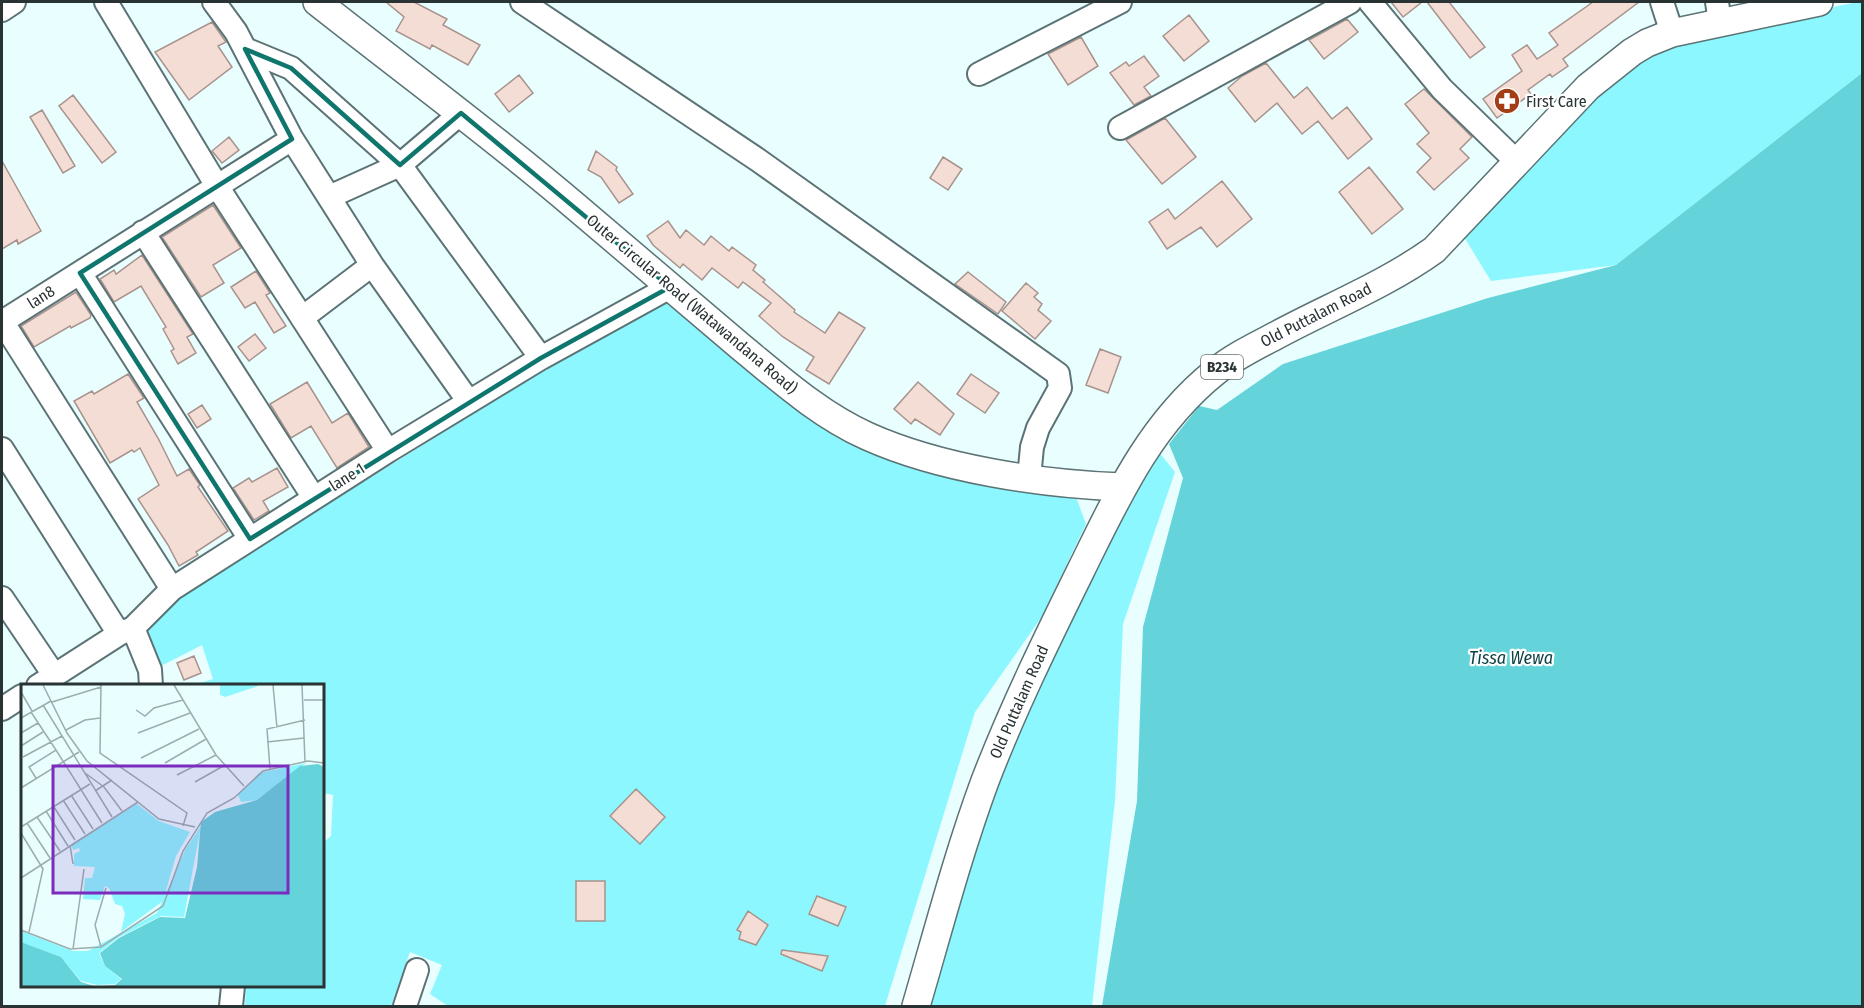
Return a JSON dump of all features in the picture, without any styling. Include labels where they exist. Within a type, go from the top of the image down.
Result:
[{"type":"main road","name":"Outer Circular Road (Watawandana Road)","points":[[317,2],[526,165],[796,391],[853,428],[892,446],[973,468],[1029,478],[1122,487]]},
{"type":"main road","name":"Old Puttalam Road","points":[[916,1006],[972,817],[1004,732],[1122,487],[1162,425],[1216,370],[1268,339],[1418,262],[1434,250],[1588,87],[1609,69],[1640,48],[1718,12],[1819,2]]},
{"type":"street","points":[[2,10],[14,2]]},
{"type":"street","points":[[106,2],[217,186],[388,451]]},
{"type":"street","points":[[214,2],[236,32],[292,139],[372,265],[469,402]]},
{"type":"street","points":[[522,2],[758,160],[1058,374],[1060,388],[1038,428],[1032,447],[1029,478]]},
{"type":"street","points":[[979,74],[1120,2]]},
{"type":"street","points":[[1120,128],[1350,2]]},
{"type":"street","points":[[1371,2],[1442,88],[1516,161]]},
{"type":"street","points":[[1662,2],[1672,33]]},
{"type":"street","points":[[245,49],[291,68],[400,165],[541,358]]},
{"type":"street","points":[[329,197],[400,165],[461,113]]},
{"type":"street","name":"lan8","points":[[2,322],[292,139]]},
{"type":"street","points":[[143,232],[314,498]]},
{"type":"street","points":[[302,318],[372,265]]},
{"type":"street","points":[[80,273],[250,539]]},
{"type":"street","name":"lane 1","points":[[46,680],[126,631],[172,589],[388,451],[541,358],[670,287]]},
{"type":"street","points":[[2,322],[172,589]]},
{"type":"street","points":[[2,449],[126,631],[150,670],[151,684]]},
{"type":"street","points":[[2,598],[46,680]]},
{"type":"street","points":[[2,709],[21,697]]},
{"type":"street","points":[[405,1006],[417,970]]},
{"type":"street","points":[[231,1006],[234,987]]},
{"type":"highlighted area","points":[[245,49],[291,68],[400,165],[461,113],[670,287],[541,358],[250,539],[80,273],[292,139]]},
{"type":"shaded area","points":[[1862,2],[1862,73],[1616,265],[1491,281],[1461,232],[1633,58],[1710,32]]},
{"type":"shaded area","points":[[661,297],[786,399],[1076,497],[1086,524],[1041,618],[975,712],[885,1006],[448,1006],[430,994],[442,965],[410,952],[391,1006],[245,1006],[246,987],[324,987],[324,842],[331,836],[333,795],[324,793],[324,684],[197,684],[213,679],[202,645],[159,667],[138,622]]},
{"type":"shaded area","points":[[1158,451],[1175,472],[1123,624],[1115,800],[1092,1006],[926,1006],[985,800],[1131,495]]},
{"type":"water","name":"Tissa Wewa","points":[[1862,73],[1862,1006],[1102,1006],[1137,801],[1143,627],[1183,478],[1169,444],[1199,406],[1217,410],[1283,364],[1488,298],[1616,265]]},
{"type":"building","points":[[386,2],[414,2],[447,19],[443,25],[480,45],[468,65],[432,45],[430,49],[396,31],[404,17]]},
{"type":"building","points":[[1391,2],[1422,2],[1403,17]]},
{"type":"building","points":[[1427,2],[1449,2],[1485,47],[1470,58]]},
{"type":"building","points":[[1593,2],[1639,2],[1563,59],[1568,66],[1552,77],[1550,74],[1528,90],[1531,94],[1497,118],[1483,99],[1522,71],[1512,55],[1527,45],[1537,59],[1558,45],[1549,33]]},
{"type":"building","points":[[1189,15],[1209,41],[1184,61],[1163,36]]},
{"type":"building","points":[[1347,19],[1358,32],[1324,59],[1309,40]]},
{"type":"building","points":[[212,22],[226,42],[218,46],[232,67],[189,100],[155,52]]},
{"type":"building","points":[[1081,37],[1098,66],[1068,85],[1048,54]]},
{"type":"building","points":[[1144,56],[1159,76],[1144,87],[1151,96],[1134,105],[1110,73],[1126,62],[1129,66]]},
{"type":"building","points":[[1266,63],[1294,98],[1307,87],[1332,119],[1347,107],[1372,139],[1348,159],[1318,121],[1302,134],[1277,103],[1255,122],[1228,88],[1242,76]]},
{"type":"building","points":[[519,75],[533,93],[509,112],[495,94]]},
{"type":"building","points":[[1424,89],[1472,137],[1460,149],[1469,158],[1434,190],[1417,172],[1431,158],[1417,144],[1429,133],[1405,104]]},
{"type":"building","points":[[73,95],[116,152],[102,163],[59,106]]},
{"type":"building","points":[[42,110],[75,166],[63,173],[30,117]]},
{"type":"building","points":[[1165,118],[1196,157],[1162,184],[1126,140]]},
{"type":"building","points":[[229,137],[239,150],[222,163],[212,151]]},
{"type":"building","points":[[596,151],[617,167],[616,170],[633,194],[619,203],[601,177],[588,170]]},
{"type":"building","points":[[943,157],[962,169],[948,190],[930,178]]},
{"type":"building","points":[[2,161],[41,231],[18,244],[17,240],[2,249]]},
{"type":"building","points":[[1369,167],[1403,209],[1372,234],[1339,192]]},
{"type":"building","points":[[1222,181],[1252,219],[1217,247],[1201,227],[1167,249],[1149,222],[1168,209],[1175,219]]},
{"type":"building","points":[[213,205],[241,248],[213,265],[224,283],[201,297],[162,237]]},
{"type":"building","points":[[668,221],[680,238],[686,230],[704,245],[711,236],[729,251],[732,247],[756,265],[753,270],[795,310],[794,312],[825,333],[839,312],[865,328],[829,384],[806,370],[814,357],[783,337],[759,316],[771,303],[743,282],[738,288],[712,268],[702,280],[683,264],[680,268],[653,245],[647,236]]},
{"type":"building","points":[[142,255],[193,334],[187,337],[196,353],[178,364],[171,351],[174,349],[163,329],[166,327],[141,286],[114,302],[100,279],[114,270],[116,274]]},
{"type":"building","points":[[256,271],[270,293],[266,295],[286,326],[274,333],[255,302],[245,308],[231,287]]},
{"type":"building","points":[[968,272],[1006,302],[998,314],[955,284]]},
{"type":"building","points":[[1026,283],[1038,293],[1034,297],[1042,304],[1038,310],[1051,321],[1035,339],[1002,311]]},
{"type":"building","points":[[76,292],[91,315],[90,318],[71,328],[70,326],[34,347],[21,326]]},
{"type":"building","points":[[255,334],[266,348],[249,361],[238,347]]},
{"type":"building","points":[[1100,349],[1121,357],[1108,393],[1086,385]]},
{"type":"building","points":[[128,374],[144,398],[137,402],[177,476],[189,469],[200,485],[198,487],[228,531],[196,552],[198,555],[179,566],[138,499],[159,485],[140,448],[110,463],[74,401],[92,391],[94,394]]},
{"type":"building","points":[[971,374],[999,393],[985,413],[957,394]]},
{"type":"building","points":[[307,382],[332,423],[348,413],[369,447],[337,468],[311,426],[291,438],[270,404]]},
{"type":"building","points":[[918,382],[954,414],[940,435],[915,419],[911,424],[894,409]]},
{"type":"building","points":[[202,405],[211,419],[197,428],[188,414]]},
{"type":"building","points":[[277,468],[288,487],[263,501],[269,511],[254,520],[233,488],[249,478],[252,482]]},
{"type":"building","points":[[194,656],[201,673],[184,680],[177,663]]},
{"type":"building","points":[[636,789],[665,817],[640,844],[610,816]]},
{"type":"building","points":[[576,881],[605,881],[605,921],[576,921]]},
{"type":"building","points":[[817,896],[846,907],[838,926],[809,914]]},
{"type":"building","points":[[748,911],[768,925],[756,945],[739,939],[741,932],[737,930]]},
{"type":"building","points":[[782,950],[828,956],[822,971],[781,954]]},
{"type":"place","name":"First Care","points":[[1507,101]]}]
